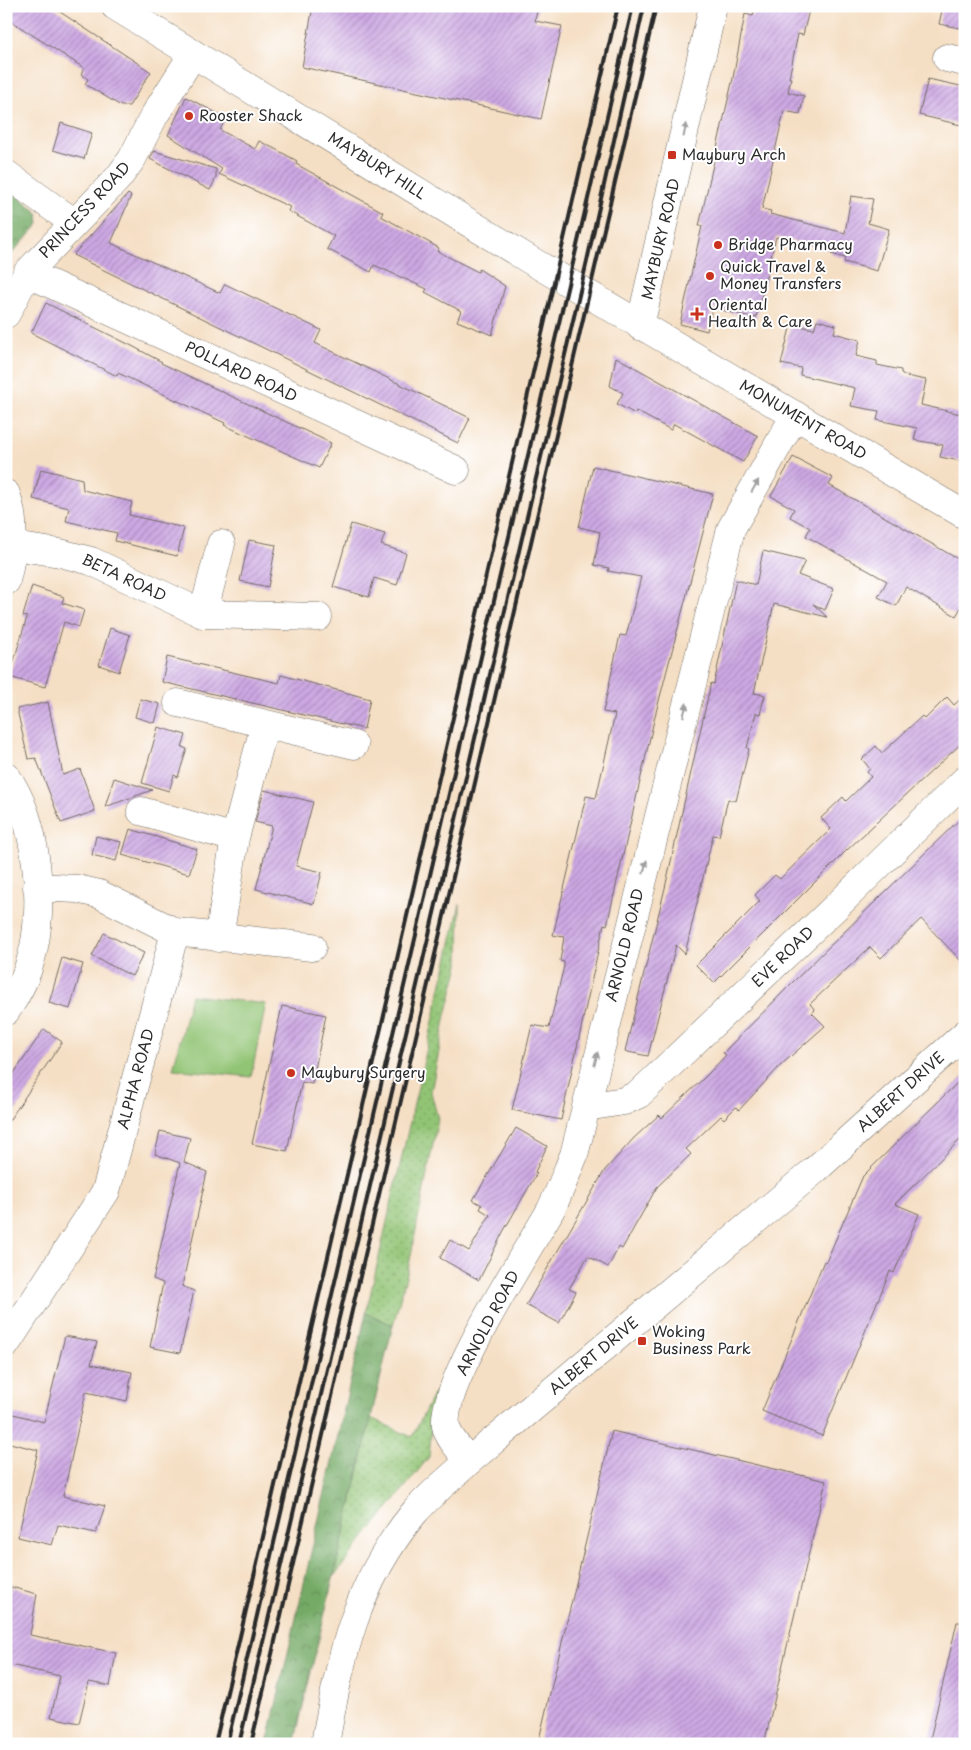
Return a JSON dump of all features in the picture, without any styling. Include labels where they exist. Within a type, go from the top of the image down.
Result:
[{"type":"street","name":"MAYBURY HILL","points":[[115,6],[640,326]]},
{"type":"street","name":"MAYBURY ROAD","points":[[640,326],[712,6]]},
{"type":"street","name":"PRINCESS ROAD","points":[[6,314],[27,273],[73,222],[118,178],[132,158],[154,116],[193,54]]},
{"type":"street","points":[[6,174],[73,222]]},
{"type":"street","name":"POLLARD ROAD","points":[[27,273],[456,470]]},
{"type":"street","name":"MONUMENT ROAD","points":[[640,326],[965,515]]},
{"type":"street","name":"ARNOLD ROAD","points":[[469,1461],[446,1428],[446,1407],[464,1363],[551,1209],[574,1155],[594,1068],[731,529],[795,415]]},
{"type":"street","points":[[6,494],[11,506],[12,546],[6,581]]},
{"type":"street","points":[[203,614],[221,544]]},
{"type":"street","name":"BETA ROAD","points":[[12,546],[60,553],[91,562],[203,614],[318,617]]},
{"type":"street","points":[[178,703],[354,745]]},
{"type":"street","points":[[219,938],[235,838],[264,724]]},
{"type":"street","points":[[6,776],[24,813],[34,853],[38,924],[31,959],[20,990],[6,1011]]},
{"type":"street","name":"EVE ROAD","points":[[586,1107],[624,1102],[639,1094],[844,899],[965,780]]},
{"type":"street","points":[[140,811],[235,838]]},
{"type":"street","points":[[37,888],[76,889],[99,894],[175,932],[312,947]]},
{"type":"street","name":"ALPHA ROAD","points":[[6,1344],[106,1191],[175,932]]},
{"type":"street","name":"ALBERT DRIVE","points":[[325,1744],[335,1687],[350,1626],[372,1574],[387,1549],[415,1512],[469,1461],[815,1170],[965,1034]]},
{"type":"green space","points":[[6,192],[15,193],[38,213],[39,224],[6,260]]},
{"type":"green space","points":[[460,904],[459,965],[446,1015],[431,1092],[438,1119],[408,1270],[393,1325],[366,1313]]},
{"type":"green space","points":[[191,995],[266,1004],[251,1077],[173,1069]]},
{"type":"green space","points":[[366,1313],[393,1325],[294,1744],[267,1744]]},
{"type":"green space","points":[[435,1391],[429,1457],[334,1576],[371,1418],[412,1437]]},
{"type":"building","points":[[6,6],[51,6],[151,72],[129,106],[121,106],[85,84],[88,79],[81,74],[84,68],[6,18]]},
{"type":"building","points":[[313,6],[538,6],[535,21],[562,26],[541,119],[302,67]]},
{"type":"building","points":[[755,6],[810,6],[803,35],[798,34],[789,78],[791,78],[788,92],[804,96],[800,114],[784,111],[762,209],[771,211],[770,214],[845,233],[851,196],[873,199],[868,223],[889,229],[877,271],[844,262],[845,258],[831,254],[832,250],[776,237],[756,318],[712,308],[707,331],[680,324],[702,226],[699,226],[733,78],[745,14],[753,16]]},
{"type":"building","points":[[943,6],[965,6],[965,29],[939,24]]},
{"type":"building","points":[[928,79],[965,87],[965,126],[919,115]]},
{"type":"building","points":[[186,97],[226,118],[220,130],[255,149],[259,141],[279,151],[297,161],[296,164],[383,212],[381,216],[439,248],[437,251],[478,272],[479,269],[505,286],[492,335],[457,321],[461,311],[425,292],[427,289],[374,265],[371,272],[327,249],[334,236],[288,211],[290,207],[219,174],[222,169],[168,135]]},
{"type":"building","points":[[61,123],[92,133],[84,159],[53,150]]},
{"type":"building","points":[[154,151],[216,169],[216,178],[210,190],[150,159]]},
{"type":"building","points":[[128,194],[131,196],[111,243],[220,293],[225,284],[321,330],[315,343],[470,418],[458,443],[73,255]]},
{"type":"building","points":[[46,303],[132,346],[161,363],[331,443],[319,468],[224,425],[225,423],[118,373],[117,376],[31,333]]},
{"type":"building","points":[[817,320],[836,325],[834,333],[860,340],[856,356],[877,361],[877,365],[901,370],[901,373],[906,376],[926,380],[921,405],[965,415],[965,462],[940,457],[943,445],[914,440],[917,428],[877,420],[879,411],[851,406],[855,388],[800,375],[801,368],[781,364],[791,324],[814,329]]},
{"type":"building","points":[[616,357],[758,436],[743,462],[674,424],[671,430],[636,411],[635,414],[617,404],[623,393],[610,386]]},
{"type":"building","points":[[793,457],[833,478],[829,485],[965,563],[965,601],[956,616],[906,587],[896,606],[878,597],[887,581],[806,536],[810,528],[790,517],[794,509],[771,496]]},
{"type":"building","points":[[593,466],[713,494],[655,716],[607,925],[604,924],[561,1120],[512,1110],[532,1025],[549,1028],[564,966],[564,962],[560,961],[564,937],[553,935],[586,796],[596,798],[615,714],[603,712],[620,635],[626,636],[641,577],[608,571],[609,568],[594,565],[600,532],[579,527]]},
{"type":"building","points":[[41,469],[82,479],[83,490],[132,502],[129,515],[184,528],[177,556],[115,541],[117,533],[66,521],[69,508],[33,499]]},
{"type":"building","points":[[351,524],[385,534],[381,545],[406,553],[397,585],[374,578],[369,597],[333,587]]},
{"type":"building","points":[[249,540],[276,545],[268,587],[240,581]]},
{"type":"building","points":[[763,551],[805,561],[798,575],[834,589],[825,610],[813,604],[827,617],[774,604],[754,693],[765,695],[760,714],[756,713],[736,801],[728,799],[719,836],[713,835],[685,954],[676,945],[648,1056],[628,1052],[625,1051],[665,888],[711,683],[714,684],[736,580],[756,585]]},
{"type":"building","points":[[32,586],[64,597],[62,603],[84,610],[79,627],[64,622],[45,687],[9,677],[27,617],[23,616]]},
{"type":"building","points":[[110,628],[130,635],[119,672],[99,665]]},
{"type":"building","points":[[167,657],[279,683],[281,675],[370,699],[364,729],[162,682]]},
{"type":"building","points":[[965,695],[965,740],[847,850],[714,983],[696,965],[760,901],[755,895],[775,875],[780,879],[831,829],[821,818],[843,797],[846,801],[871,777],[867,772],[870,769],[862,759],[876,746],[882,753],[922,716],[925,719],[947,697],[954,705]]},
{"type":"building","points":[[140,699],[160,704],[155,723],[135,717]]},
{"type":"building","points":[[48,702],[63,775],[80,769],[95,811],[61,823],[36,758],[28,759],[17,709]]},
{"type":"building","points":[[158,727],[186,735],[182,747],[187,749],[178,777],[174,775],[169,791],[142,783]]},
{"type":"building","points":[[114,778],[152,790],[105,807]]},
{"type":"building","points":[[264,790],[313,802],[296,866],[322,872],[314,904],[256,889],[272,826],[255,822]]},
{"type":"building","points":[[965,814],[965,965],[921,919],[881,958],[870,947],[810,1004],[815,1010],[812,1013],[825,1026],[782,1064],[739,1110],[736,1107],[724,1119],[721,1116],[686,1149],[691,1154],[657,1187],[622,1249],[619,1247],[608,1267],[588,1256],[569,1289],[576,1292],[559,1323],[526,1305],[605,1170],[634,1138],[659,1115],[662,1118],[706,1076],[726,1055],[723,1053],[794,981]]},
{"type":"building","points":[[130,829],[197,849],[189,874],[122,855]]},
{"type":"building","points":[[96,836],[121,842],[116,861],[92,855]]},
{"type":"building","points":[[104,933],[144,953],[132,976],[92,956]]},
{"type":"building","points":[[62,958],[83,964],[70,1009],[49,1003]]},
{"type":"building","name":"Maybury Surgery","points":[[282,1006],[326,1015],[312,1084],[302,1082],[287,1151],[252,1144]]},
{"type":"building","points":[[44,1029],[62,1042],[6,1125],[6,1085]]},
{"type":"building","points":[[965,1075],[965,1135],[895,1204],[919,1214],[894,1273],[890,1271],[822,1436],[762,1411],[824,1261],[826,1262],[863,1176]]},
{"type":"building","points":[[516,1128],[547,1146],[535,1172],[537,1173],[503,1232],[479,1280],[440,1258],[450,1240],[469,1251],[490,1215],[480,1209],[482,1205],[473,1200]]},
{"type":"building","points":[[160,1131],[190,1138],[184,1162],[207,1172],[182,1286],[194,1291],[180,1353],[150,1347],[163,1283],[153,1279],[180,1163],[155,1154]]},
{"type":"building","points":[[65,1336],[97,1342],[91,1364],[132,1372],[127,1401],[86,1392],[63,1496],[105,1506],[96,1533],[58,1525],[52,1545],[18,1537],[38,1450],[6,1442],[6,1412],[44,1422]]},
{"type":"building","points":[[612,1431],[826,1481],[764,1744],[538,1744]]},
{"type":"building","points":[[11,1587],[37,1594],[30,1635],[116,1653],[110,1686],[89,1682],[79,1723],[51,1717],[60,1676],[6,1664],[6,1607]]},
{"type":"building","points":[[957,1622],[965,1622],[965,1744],[929,1744]]},
{"type":"railway","points":[[215,1744],[618,6]]},
{"type":"railway","points":[[227,1744],[633,6]]},
{"type":"railway","points":[[239,1744],[587,261],[644,6]]},
{"type":"railway","points":[[251,1744],[656,6]]},
{"type":"place","name":"Rooster Shack","points":[[189,116]]},
{"type":"place","name":"Maybury Arch","points":[[672,155]]},
{"type":"place","name":"Bridge Pharmacy","points":[[718,245]]},
{"type":"place","name":"Quick Travel & Money Transfers","points":[[710,276]]},
{"type":"place","name":"Oriental Health & Care","points":[[697,314]]},
{"type":"place","name":"Maybury Surgery","points":[[291,1073]]},
{"type":"place","name":"Woking Business Park","points":[[642,1341]]}]
